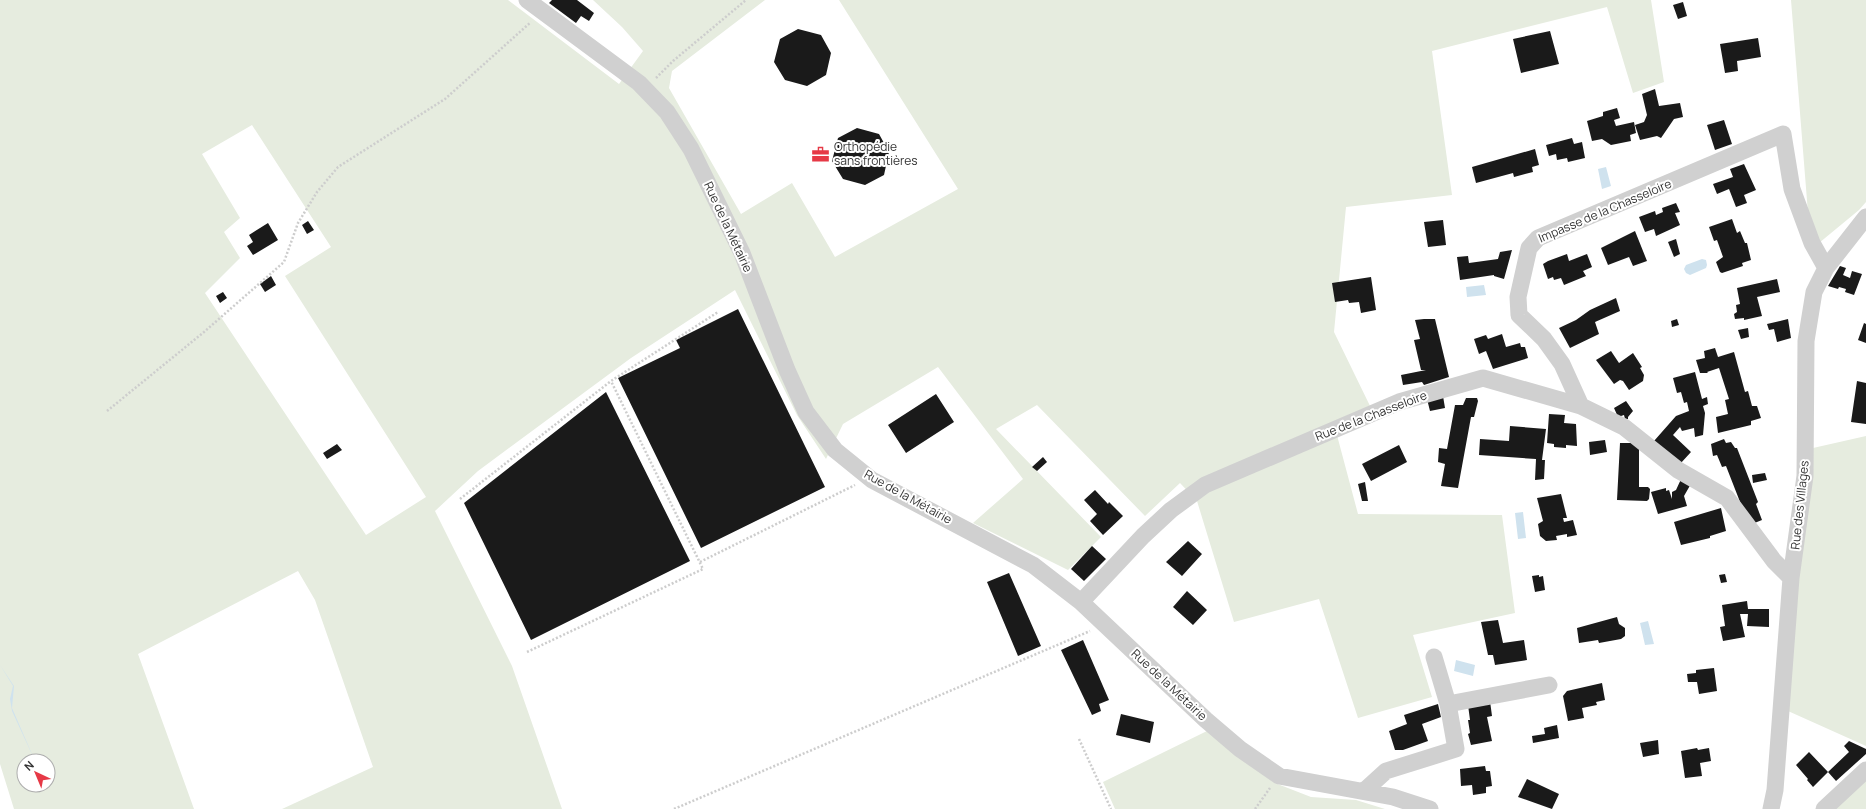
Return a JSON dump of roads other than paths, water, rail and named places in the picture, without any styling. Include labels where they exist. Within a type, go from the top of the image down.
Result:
[{"type":"street","name":"Rue de la Métairie","points":[[527,0],[639,83],[667,112],[691,149],[742,253],[787,370],[806,412],[835,450],[872,480],[1033,565],[1081,602],[1206,720],[1240,749],[1279,776],[1321,785],[1393,797],[1430,809]]},
{"type":"street","name":"Impasse de la Chasseloire","points":[[1581,406],[1562,364],[1544,339],[1519,315],[1518,297],[1529,248],[1538,238],[1783,134],[1792,189],[1812,243],[1826,268]]},
{"type":"street","name":"Rue des Villages","points":[[1771,809],[1775,790],[1791,578],[1805,476],[1806,341],[1814,292],[1826,268],[1866,217]]},
{"type":"street","name":"Rue de la Chasseloire","points":[[1081,602],[1143,536],[1171,510],[1206,485],[1399,402],[1483,378],[1581,406],[1624,427],[1678,470],[1727,498],[1774,561],[1791,578]]},
{"type":"street","points":[[1364,791],[1386,771],[1456,749],[1448,704],[1434,657]]},
{"type":"street","points":[[1448,704],[1549,685]]},
{"type":"street","points":[[1824,809],[1866,770]]},
{"type":"water","points":[[1606,167],[1611,186],[1602,189],[1598,169]]},
{"type":"water","points":[[1702,259],[1706,260],[1706,268],[1690,275],[1686,273],[1684,269],[1686,265]]},
{"type":"water","points":[[1484,285],[1486,295],[1467,297],[1466,287]]},
{"type":"water","points":[[1523,512],[1526,538],[1518,539],[1515,513]]},
{"type":"water","points":[[1648,621],[1654,644],[1645,645],[1640,623]]},
{"type":"water","points":[[1456,660],[1475,665],[1473,676],[1454,671]]},
{"type":"water","points":[[0,665],[14,686],[12,708],[32,753],[12,711],[10,699],[13,686]]},
{"type":"place","name":"Orthopédie sans frontières","points":[[821,154]]}]
